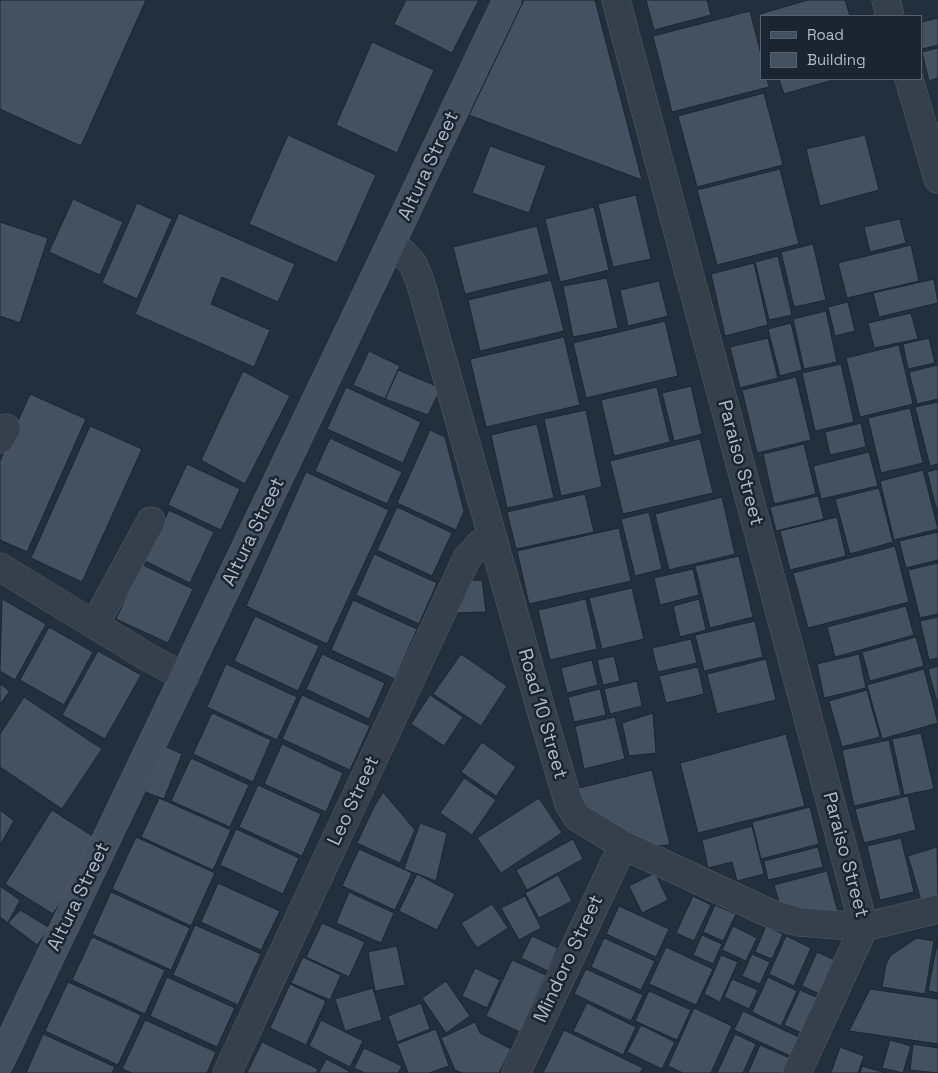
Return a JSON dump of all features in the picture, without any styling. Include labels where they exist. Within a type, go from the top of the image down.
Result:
[{"type":"street","name":"Altura Street","points":[[0,1062],[392,245],[507,0]]},
{"type":"street","name":"Paraiso Street","points":[[616,0],[864,927]]},
{"type":"street","points":[[886,0],[890,15]]},
{"type":"street","points":[[909,80],[938,179]]},
{"type":"street","name":"Road 10 Street","points":[[392,245],[404,253],[414,264],[420,281],[491,540],[569,804],[576,816],[587,825],[623,845],[769,913],[799,922],[864,927],[938,909]]},
{"type":"street","points":[[95,624],[151,521]]},
{"type":"street","name":"Leo Street","points":[[227,1073],[467,558],[480,544],[491,540]]},
{"type":"street","points":[[0,567],[149,658],[185,677]]},
{"type":"street","name":"Mindoro Street","points":[[516,1073],[623,845]]},
{"type":"street","points":[[797,1073],[864,927]]},
{"type":"building","points":[[0,0],[146,0],[81,146],[0,109]]},
{"type":"building","points":[[406,0],[479,0],[452,53],[394,24]]},
{"type":"building","points":[[524,0],[595,0],[642,180],[469,115]]},
{"type":"building","points":[[646,0],[707,0],[711,15],[654,30]]},
{"type":"building","points":[[808,0],[845,0],[850,15],[760,15]]},
{"type":"building","points":[[750,11],[760,50],[760,80],[767,80],[769,87],[672,112],[653,36]]},
{"type":"building","points":[[938,18],[938,45],[923,49],[923,22]]},
{"type":"building","points":[[372,42],[434,70],[397,153],[336,125]]},
{"type":"building","points":[[938,48],[938,78],[929,81],[923,52]]},
{"type":"building","points":[[779,80],[833,80],[784,94]]},
{"type":"building","points":[[764,93],[783,165],[697,187],[678,116]]},
{"type":"building","points":[[288,135],[376,175],[337,263],[249,224]]},
{"type":"building","points":[[865,135],[879,190],[820,206],[806,149]]},
{"type":"building","points":[[490,146],[546,166],[529,213],[472,193]]},
{"type":"building","points":[[780,169],[799,244],[717,265],[697,190]]},
{"type":"building","points":[[636,195],[651,259],[613,267],[598,204]]},
{"type":"building","points":[[73,199],[123,222],[100,275],[49,252]]},
{"type":"building","points":[[137,203],[172,219],[137,299],[102,283]]},
{"type":"building","points":[[594,207],[609,270],[560,282],[545,219]]},
{"type":"building","points":[[179,213],[295,264],[278,302],[222,277],[211,304],[270,330],[254,367],[135,314]]},
{"type":"building","points":[[900,219],[906,243],[870,252],[864,227]]},
{"type":"building","points":[[0,222],[48,238],[20,323],[0,316]]},
{"type":"building","points":[[537,226],[549,274],[465,294],[453,247]]},
{"type":"building","points":[[813,244],[826,300],[794,307],[781,252]]},
{"type":"building","points":[[911,245],[919,281],[847,298],[838,263]]},
{"type":"building","points":[[778,256],[792,315],[769,320],[755,262]]},
{"type":"building","points":[[754,263],[768,325],[725,336],[711,274]]},
{"type":"building","points":[[607,278],[618,328],[573,337],[563,286]]},
{"type":"building","points":[[934,279],[938,303],[879,317],[873,293]]},
{"type":"building","points":[[551,280],[564,331],[480,351],[468,300]]},
{"type":"building","points":[[659,281],[668,316],[628,326],[620,290]]},
{"type":"building","points":[[848,302],[855,331],[835,336],[828,307]]},
{"type":"building","points":[[826,311],[837,362],[804,369],[793,319]]},
{"type":"building","points":[[911,313],[918,339],[874,348],[868,323]]},
{"type":"building","points":[[665,321],[678,376],[586,398],[573,343]]},
{"type":"building","points":[[791,323],[802,370],[780,376],[768,329]]},
{"type":"building","points":[[564,337],[580,405],[486,427],[470,359]]},
{"type":"building","points":[[768,338],[778,378],[740,388],[730,347]]},
{"type":"building","points":[[929,338],[935,363],[908,369],[903,344]]},
{"type":"building","points":[[899,345],[913,404],[860,417],[846,358]]},
{"type":"building","points":[[369,351],[400,366],[385,399],[353,385]]},
{"type":"building","points":[[841,364],[854,422],[815,431],[802,373]]},
{"type":"building","points":[[938,365],[938,399],[917,404],[909,372]]},
{"type":"building","points":[[398,370],[441,388],[428,415],[385,399]]},
{"type":"building","points":[[243,371],[290,396],[245,484],[201,460]]},
{"type":"building","points":[[796,377],[811,440],[757,453],[742,390]]},
{"type":"building","points":[[691,386],[702,434],[674,441],[662,393]]},
{"type":"building","points":[[346,387],[421,422],[403,463],[327,429]]},
{"type":"building","points":[[657,387],[670,442],[614,456],[601,400]]},
{"type":"building","points":[[30,394],[86,419],[27,552],[0,540],[0,461]]},
{"type":"building","points":[[938,402],[938,464],[930,466],[915,407]]},
{"type":"building","points":[[910,408],[923,463],[881,473],[868,418]]},
{"type":"building","points":[[586,410],[602,487],[561,496],[544,419]]},
{"type":"building","points":[[861,423],[866,447],[830,455],[825,432]]},
{"type":"building","points":[[537,424],[554,498],[507,508],[491,435]]},
{"type":"building","points":[[90,426],[142,449],[82,582],[31,558]]},
{"type":"building","points":[[430,430],[445,437],[464,511],[456,530],[397,503]]},
{"type":"building","points":[[330,438],[402,472],[387,504],[315,471]]},
{"type":"building","points":[[700,439],[713,493],[623,514],[610,461]]},
{"type":"building","points":[[804,444],[816,494],[774,504],[763,454]]},
{"type":"building","points":[[869,452],[878,486],[821,499],[813,466]]},
{"type":"building","points":[[187,464],[240,489],[221,530],[168,505]]},
{"type":"building","points":[[938,469],[938,515],[927,472]]},
{"type":"building","points":[[923,470],[938,529],[894,540],[880,481]]},
{"type":"building","points":[[306,472],[389,510],[327,644],[246,606]]},
{"type":"building","points":[[879,488],[893,542],[850,554],[835,499]]},
{"type":"building","points":[[585,494],[594,532],[516,549],[507,512]]},
{"type":"building","points":[[818,496],[824,519],[776,531],[770,507]]},
{"type":"building","points":[[722,497],[735,554],[669,570],[655,514]]},
{"type":"building","points":[[397,507],[452,533],[432,576],[377,550]]},
{"type":"building","points":[[169,510],[214,532],[190,583],[145,561]]},
{"type":"building","points":[[649,512],[662,569],[635,576],[621,519]]},
{"type":"building","points":[[837,517],[846,556],[790,570],[780,531]]},
{"type":"building","points":[[619,528],[631,581],[529,604],[517,551]]},
{"type":"building","points":[[938,532],[938,560],[906,568],[899,541]]},
{"type":"building","points":[[895,546],[909,602],[808,628],[793,573]]},
{"type":"building","points":[[374,554],[437,583],[419,624],[356,595]]},
{"type":"building","points":[[739,556],[753,617],[710,628],[695,566]]},
{"type":"building","points":[[938,563],[938,614],[920,618],[908,570]]},
{"type":"building","points":[[141,564],[193,589],[168,643],[116,619]]},
{"type":"building","points":[[693,569],[699,595],[660,605],[654,578]]},
{"type":"building","points":[[482,580],[486,612],[455,613],[461,581]]},
{"type":"building","points":[[632,588],[644,639],[602,649],[589,598]]},
{"type":"building","points":[[2,599],[46,624],[15,680],[0,671]]},
{"type":"building","points":[[586,599],[597,649],[550,660],[538,610]]},
{"type":"building","points":[[699,599],[706,630],[680,637],[673,606]]},
{"type":"building","points":[[353,600],[417,629],[395,679],[331,650]]},
{"type":"building","points":[[906,606],[914,635],[835,657],[827,627]]},
{"type":"building","points":[[255,616],[319,646],[298,691],[234,661]]},
{"type":"building","points":[[938,617],[938,658],[929,660],[920,621]]},
{"type":"building","points":[[755,621],[763,657],[704,671],[695,635]]},
{"type":"building","points":[[49,627],[93,652],[64,705],[20,680]]},
{"type":"building","points":[[916,637],[924,666],[870,681],[862,652]]},
{"type":"building","points":[[691,639],[697,663],[658,672],[652,648]]},
{"type":"building","points":[[98,651],[141,675],[105,739],[62,715]]},
{"type":"building","points":[[322,654],[385,683],[369,719],[306,689]]},
{"type":"building","points":[[461,654],[507,686],[481,726],[433,694]]},
{"type":"building","points":[[859,654],[866,688],[824,698],[817,664]]},
{"type":"building","points":[[614,656],[620,681],[603,685],[597,660]]},
{"type":"building","points":[[766,659],[776,700],[717,714],[707,674]]},
{"type":"building","points":[[592,660],[598,685],[567,693],[561,668]]},
{"type":"building","points":[[226,664],[297,697],[277,740],[207,707]]},
{"type":"building","points":[[938,666],[938,706],[928,669]]},
{"type":"building","points":[[698,667],[704,694],[666,703],[659,676]]},
{"type":"building","points":[[924,669],[938,723],[882,739],[867,685]]},
{"type":"building","points":[[637,681],[642,706],[610,714],[604,689]]},
{"type":"building","points":[[0,684],[10,691],[0,704]]},
{"type":"building","points":[[600,689],[606,715],[574,722],[568,697]]},
{"type":"building","points":[[867,690],[880,737],[842,747],[829,701]]},
{"type":"building","points":[[302,695],[370,726],[350,770],[282,739]]},
{"type":"building","points":[[430,695],[463,717],[444,746],[411,724]]},
{"type":"building","points":[[24,697],[102,749],[62,809],[0,767],[0,734]]},
{"type":"building","points":[[212,713],[271,740],[253,782],[193,754]]},
{"type":"building","points":[[653,713],[656,753],[629,756],[622,723]]},
{"type":"building","points":[[615,717],[625,759],[584,769],[575,726]]},
{"type":"building","points":[[921,733],[934,789],[904,795],[892,739]]},
{"type":"building","points":[[786,734],[805,806],[698,833],[680,763]]},
{"type":"building","points":[[889,740],[901,795],[854,806],[842,750]]},
{"type":"building","points":[[482,742],[516,767],[496,796],[461,772]]},
{"type":"building","points":[[282,744],[343,773],[326,812],[264,784]]},
{"type":"building","points":[[164,746],[182,754],[164,799],[145,792]]},
{"type":"building","points":[[191,758],[249,785],[230,827],[171,801]]},
{"type":"building","points":[[652,770],[670,845],[652,846],[596,820],[575,797],[575,789]]},
{"type":"building","points":[[464,778],[496,800],[472,835],[440,813]]},
{"type":"building","points":[[258,785],[321,814],[302,856],[239,827]]},
{"type":"building","points":[[383,792],[415,830],[400,863],[357,843]]},
{"type":"building","points":[[908,796],[916,830],[864,843],[855,809]]},
{"type":"building","points":[[159,798],[231,830],[213,870],[141,837]]},
{"type":"building","points":[[539,798],[562,833],[501,873],[477,838]]},
{"type":"building","points":[[810,807],[819,844],[761,859],[752,822]]},
{"type":"building","points":[[0,810],[14,821],[0,845]]},
{"type":"building","points":[[52,810],[100,841],[53,914],[5,884]]},
{"type":"building","points":[[420,823],[447,833],[436,881],[404,869]]},
{"type":"building","points":[[752,826],[764,874],[737,881],[732,862],[708,868],[702,840]]},
{"type":"building","points":[[236,829],[299,858],[283,894],[220,865]]},
{"type":"building","points":[[136,837],[215,873],[191,926],[112,889]]},
{"type":"building","points":[[901,838],[914,892],[880,900],[867,846]]},
{"type":"building","points":[[573,839],[583,859],[527,890],[516,870]]},
{"type":"building","points":[[818,847],[823,867],[768,880],[764,861]]},
{"type":"building","points":[[937,847],[938,902],[923,907],[908,856]]},
{"type":"building","points":[[359,849],[412,873],[395,910],[342,886]]},
{"type":"building","points":[[827,871],[838,912],[810,919],[780,905],[774,885]]},
{"type":"building","points":[[655,873],[668,900],[642,913],[629,886]]},
{"type":"building","points":[[417,874],[455,894],[437,930],[399,911]]},
{"type":"building","points":[[558,875],[572,901],[539,918],[525,893]]},
{"type":"building","points":[[218,883],[280,911],[261,950],[201,922]]},
{"type":"building","points":[[0,886],[20,900],[8,923],[0,917]]},
{"type":"building","points":[[111,892],[190,928],[171,970],[92,934]]},
{"type":"building","points":[[349,892],[394,913],[381,943],[336,923]]},
{"type":"building","points":[[525,896],[541,928],[519,940],[501,908]]},
{"type":"building","points":[[693,896],[711,905],[694,941],[676,933]]},
{"type":"building","points":[[492,904],[508,928],[477,948],[461,923]]},
{"type":"building","points":[[715,905],[736,914],[723,941],[703,932]]},
{"type":"building","points":[[619,906],[669,929],[656,957],[606,934]]},
{"type":"building","points":[[20,910],[50,928],[37,945],[8,923]]},
{"type":"building","points":[[322,923],[365,942],[349,977],[306,957]]},
{"type":"building","points":[[195,925],[261,954],[238,1005],[173,975]]},
{"type":"building","points":[[733,926],[757,938],[746,961],[722,950]]},
{"type":"building","points":[[766,926],[783,934],[772,959],[755,952]]},
{"type":"building","points":[[702,935],[722,944],[713,964],[693,955]]},
{"type":"building","points":[[532,936],[558,948],[548,971],[521,958]]},
{"type":"building","points":[[786,936],[811,948],[794,986],[769,974]]},
{"type":"building","points":[[92,937],[165,970],[145,1014],[72,980]]},
{"type":"building","points":[[604,938],[655,961],[641,990],[591,967]]},
{"type":"building","points":[[917,938],[934,941],[925,994],[882,987],[886,964],[891,955]]},
{"type":"building","points":[[938,939],[938,993],[928,991]]},
{"type":"building","points":[[397,946],[405,985],[375,991],[368,952]]},
{"type":"building","points":[[666,947],[713,969],[696,1005],[649,984]]},
{"type":"building","points":[[817,952],[839,962],[824,996],[802,986]]},
{"type":"building","points":[[752,954],[770,962],[760,984],[742,976]]},
{"type":"building","points":[[721,955],[738,962],[720,1002],[704,994]]},
{"type":"building","points":[[303,957],[341,975],[330,1000],[291,983]]},
{"type":"building","points":[[512,960],[546,975],[520,1032],[486,1016]]},
{"type":"building","points":[[475,968],[500,980],[487,1008],[462,996]]},
{"type":"building","points":[[586,969],[643,995],[631,1021],[574,994]]},
{"type":"building","points":[[167,977],[235,1008],[217,1047],[150,1016]]},
{"type":"building","points":[[768,977],[797,991],[781,1026],[752,1012]]},
{"type":"building","points":[[732,979],[758,990],[749,1009],[724,997]]},
{"type":"building","points":[[446,981],[470,1016],[446,1033],[422,998]]},
{"type":"building","points":[[68,982],[141,1015],[118,1065],[45,1031]]},
{"type":"building","points":[[290,984],[326,1001],[306,1045],[270,1028]]},
{"type":"building","points":[[373,988],[382,1020],[345,1031],[335,999]]},
{"type":"building","points":[[870,989],[938,999],[938,1044],[849,1031]]},
{"type":"building","points":[[800,990],[821,999],[804,1034],[784,1025]]},
{"type":"building","points":[[649,991],[691,1010],[677,1040],[635,1021]]},
{"type":"building","points":[[421,1003],[430,1029],[397,1042],[388,1016]]},
{"type":"building","points":[[587,1003],[636,1027],[623,1055],[573,1031]]},
{"type":"building","points":[[694,1008],[732,1026],[711,1073],[683,1073],[668,1066]]},
{"type":"building","points":[[743,1011],[803,1039],[795,1058],[734,1030]]},
{"type":"building","points":[[145,1020],[216,1052],[207,1073],[132,1073],[122,1069]]},
{"type":"building","points":[[321,1020],[363,1041],[350,1067],[309,1046]]},
{"type":"building","points":[[475,1022],[480,1033],[511,1049],[499,1073],[462,1073],[455,1070],[441,1038]]},
{"type":"building","points":[[641,1025],[675,1042],[662,1069],[627,1052]]},
{"type":"building","points":[[436,1029],[449,1066],[429,1073],[408,1073],[397,1044]]},
{"type":"building","points":[[564,1030],[643,1068],[640,1073],[543,1073]]},
{"type":"building","points":[[43,1034],[115,1067],[112,1073],[26,1073]]},
{"type":"building","points":[[735,1034],[756,1044],[743,1073],[717,1073]]},
{"type":"building","points":[[890,1040],[911,1046],[903,1073],[882,1068]]},
{"type":"building","points":[[262,1042],[318,1069],[316,1073],[247,1073]]},
{"type":"building","points":[[913,1044],[938,1048],[938,1073],[910,1070]]},
{"type":"building","points":[[760,1045],[792,1059],[786,1073],[748,1073]]},
{"type":"building","points":[[840,1047],[864,1056],[858,1073],[831,1073]]},
{"type":"building","points":[[364,1048],[402,1066],[398,1073],[365,1073],[354,1068]]},
{"type":"building","points":[[326,1059],[349,1071],[348,1073],[319,1073]]},
{"type":"building","points":[[862,1066],[886,1073],[860,1073]]}]
